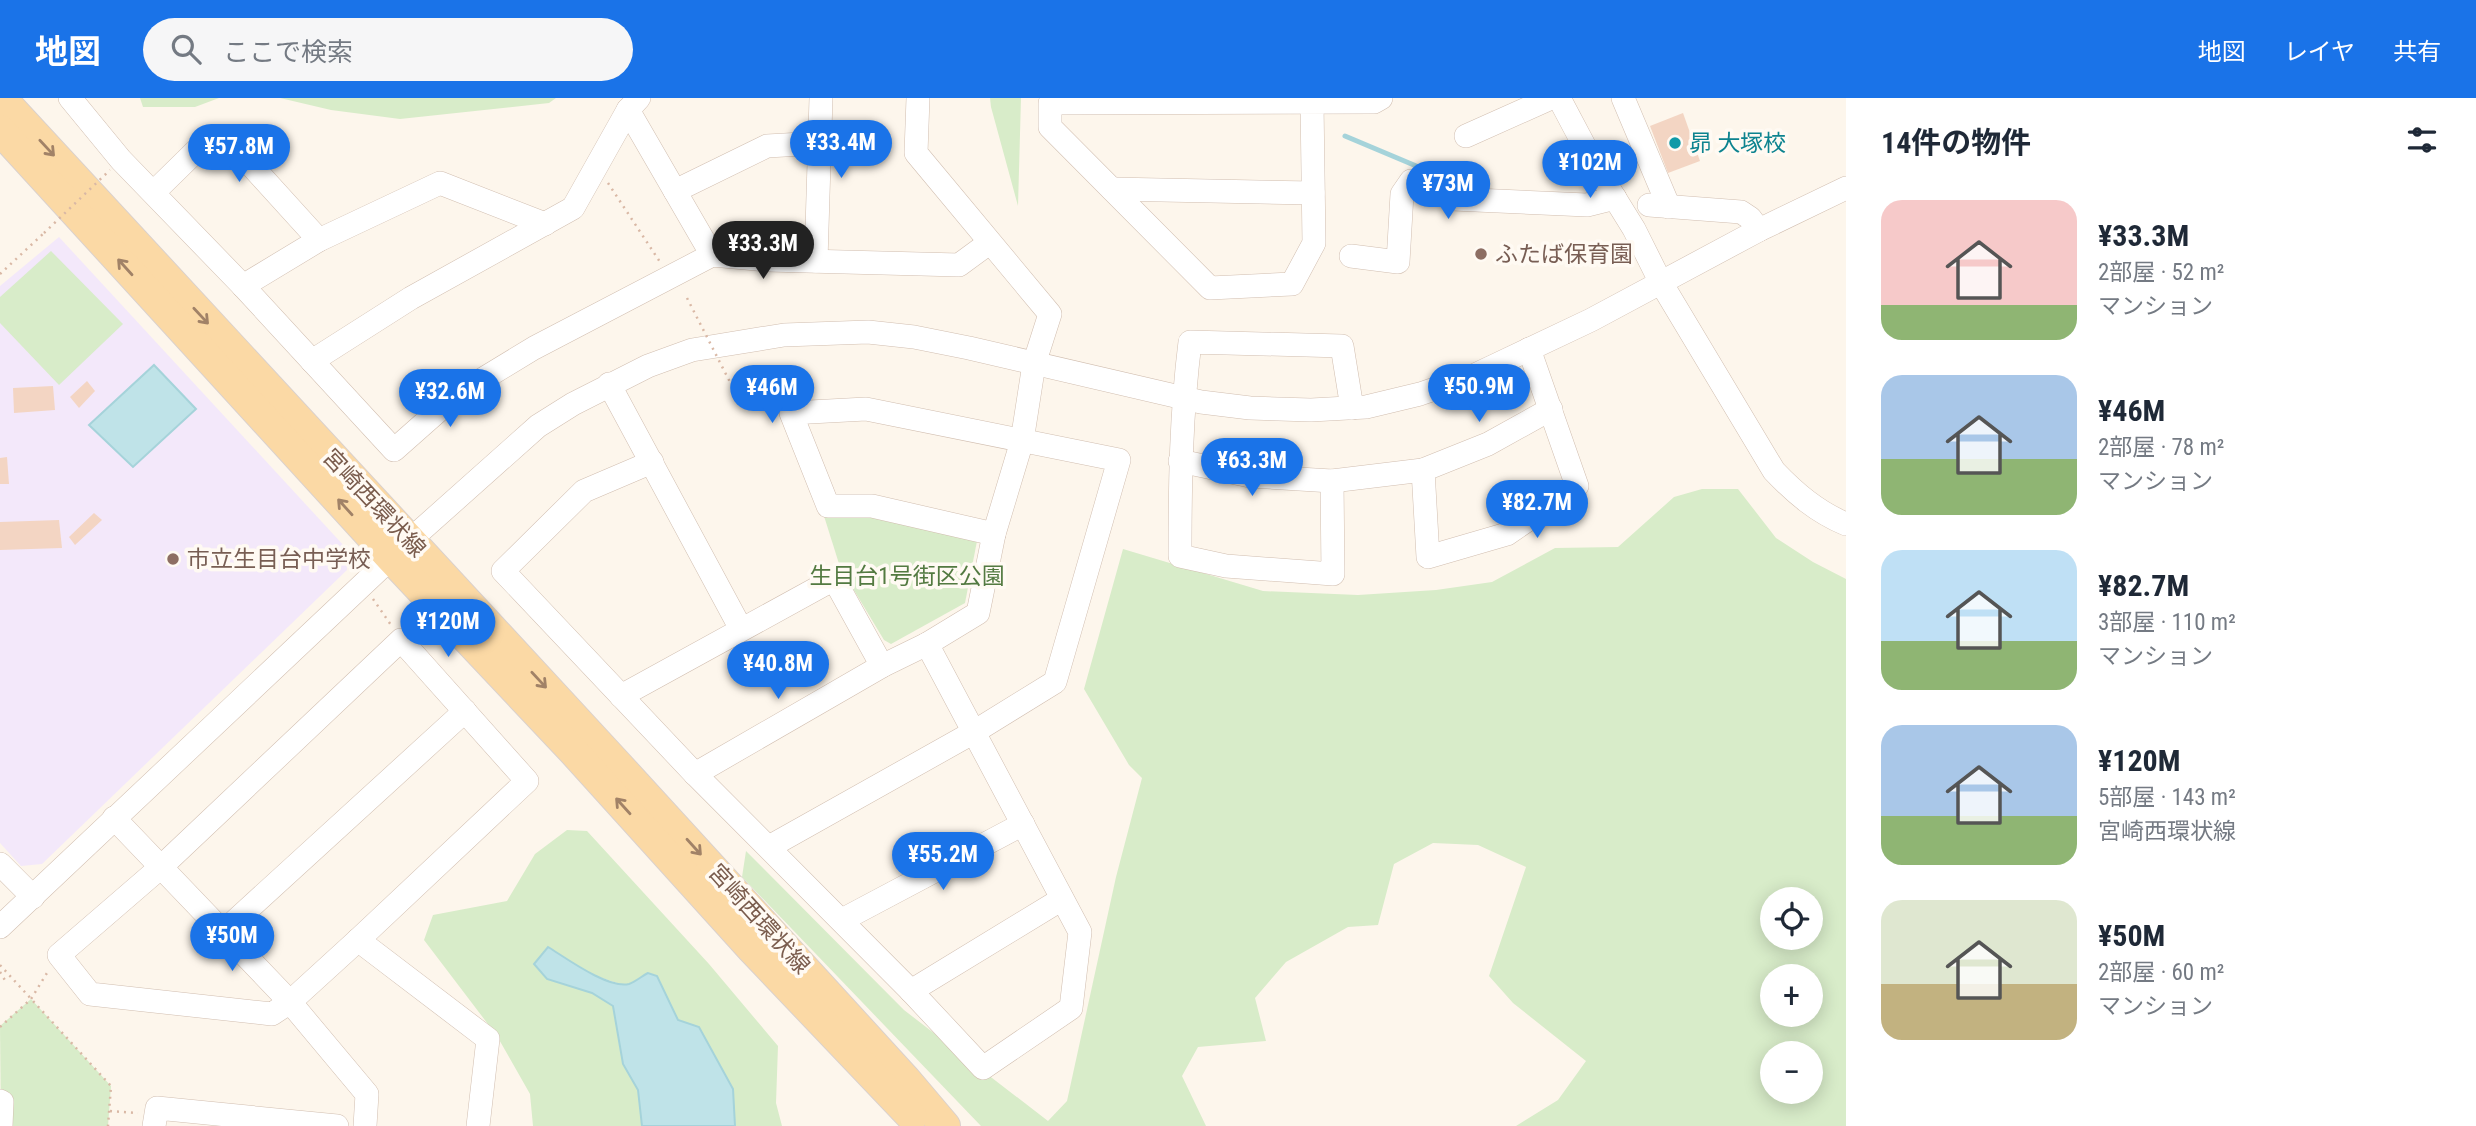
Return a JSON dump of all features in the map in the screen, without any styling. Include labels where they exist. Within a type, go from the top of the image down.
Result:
[{"type":"main road","name":"宮崎西環状線","points":[[1,98],[400,549],[573,751],[919,1126]]},
{"type":"main road","name":"宮崎西環状線","points":[[0,130],[400,549],[636,785],[945,1126]]},
{"type":"main road","points":[[752,948],[759,968],[901,1126]]},
{"type":"street","points":[[70,98],[121,160],[243,285],[394,450],[455,396],[534,348],[712,255],[959,265],[989,243]]},
{"type":"street","points":[[816,261],[821,98]]},
{"type":"street","points":[[695,775],[882,666],[927,645],[978,613],[994,534],[1022,442],[1034,364],[1051,314],[916,153],[918,98]]},
{"type":"street","points":[[1312,103],[1314,243],[1292,284],[1210,288],[1050,127],[1050,103],[1222,100],[1312,103],[1374,102],[1381,98]]},
{"type":"street","points":[[1466,136],[1551,98]]},
{"type":"street","points":[[1559,98],[1660,281],[1774,471],[1795,494],[1833,519],[1846,524]]},
{"type":"street","points":[[1623,98],[1659,206],[1741,212],[1750,218],[1759,230]]},
{"type":"street","points":[[312,361],[411,299],[573,208],[634,104]]},
{"type":"street","points":[[634,104],[675,191],[712,255]]},
{"type":"street","points":[[154,192],[201,146],[230,142],[319,240]]},
{"type":"street","points":[[675,191],[767,146],[820,143]]},
{"type":"street","points":[[1351,256],[1398,262],[1402,194],[1411,181],[1431,181],[1453,199],[1587,205],[1615,198]]},
{"type":"street","points":[[243,285],[319,240],[440,183],[545,224]]},
{"type":"street","points":[[1112,189],[1313,193]]},
{"type":"street","points":[[0,927],[400,549],[538,426],[609,384],[648,366],[692,350],[784,335],[868,332],[914,337],[1183,399],[1250,408],[1352,408],[1420,394],[1475,375],[1591,320],[1759,230],[1844,194]]},
{"type":"street","points":[[1332,481],[1333,575],[1226,566],[1180,556],[1180,461],[1183,399],[1190,342],[1342,346],[1352,408]]},
{"type":"street","points":[[1423,470],[1428,557],[1507,534],[1577,486],[1529,349]]},
{"type":"street","points":[[609,384],[741,629]]},
{"type":"street","points":[[769,847],[974,732],[1055,682],[1119,460],[866,409],[791,413],[828,506],[872,506],[994,534]]},
{"type":"street","points":[[1180,461],[1250,476],[1332,481],[1423,470],[1488,444],[1551,409]]},
{"type":"street","points":[[652,462],[584,491],[503,571],[695,775],[842,920],[983,1068],[1071,1008],[1080,932],[927,645]]},
{"type":"street","points":[[621,696],[834,579],[882,666]]},
{"type":"street","points":[[401,640],[465,711],[527,781],[358,940],[290,1002],[272,1014],[90,995],[58,955],[161,867],[401,640]]},
{"type":"street","points":[[223,932],[465,711]]},
{"type":"street","points":[[114,818],[290,1002],[367,1094],[365,1126]]},
{"type":"street","points":[[842,920],[1023,824]]},
{"type":"street","points":[[0,864],[33,897]]},
{"type":"street","points":[[911,991],[1062,899]]},
{"type":"street","points":[[358,940],[488,1039],[478,1126]]},
{"type":"street","points":[[0,1101],[1,1126]]},
{"type":"street","points":[[155,1121],[156,1108],[337,1126]]},
{"type":"path","points":[[597,165],[687,298],[732,386]]},
{"type":"path","points":[[0,274],[110,170]]},
{"type":"path","points":[[363,586],[401,640]]},
{"type":"path","points":[[0,1027],[31,999],[58,955]]},
{"type":"path","points":[[0,965],[111,1086],[108,1126]]},
{"type":"path","points":[[0,972],[6,982]]},
{"type":"path","points":[[110,1110],[155,1121]]},
{"type":"shaded area","name":"市立生目台中学校","points":[[59,237],[346,548],[347,570],[42,864],[21,866],[0,843],[0,286]]},
{"type":"green space","points":[[140,98],[219,98],[195,107],[143,107]]},
{"type":"green space","points":[[280,98],[556,98],[549,103],[400,119],[331,110]]},
{"type":"green space","points":[[990,98],[1021,98],[1018,206],[991,107]]},
{"type":"green space","points":[[51,251],[123,324],[59,385],[0,323],[0,297]]},
{"type":"green space","points":[[1702,489],[1738,489],[1776,538],[1846,579],[1846,1126],[1516,1126],[1558,1100],[1586,1061],[1513,1003],[1489,976],[1526,867],[1478,845],[1433,843],[1394,864],[1378,925],[1348,927],[1286,962],[1255,998],[1266,1041],[1198,1047],[1182,1076],[1206,1126],[981,1126],[742,877],[746,851],[904,1010],[1048,1121],[1067,1101],[1116,877],[1142,778],[1129,765],[1084,689],[1123,549],[1263,591],[1358,595],[1436,590],[1492,582],[1555,548],[1618,547],[1674,497]]},
{"type":"green space","name":"生目台1号街区公園","points":[[870,512],[977,541],[965,603],[891,644],[884,640],[840,567],[824,516],[828,513]]},
{"type":"green space","points":[[567,830],[587,831],[709,964],[778,1046],[776,1103],[782,1126],[735,1126],[733,1089],[699,1027],[678,1020],[657,976],[648,973],[629,984],[599,977],[547,978],[592,993],[614,1006],[623,1064],[638,1090],[642,1126],[533,1126],[530,1094],[497,1036],[424,940],[433,915],[507,901],[535,854]]},
{"type":"green space","points":[[31,999],[111,1086],[108,1126],[1,1126],[0,1026]]},
{"type":"water","points":[[154,365],[196,409],[133,467],[89,425]]},
{"type":"water","points":[[548,947],[587,972],[610,982],[629,984],[648,973],[657,976],[678,1020],[699,1027],[733,1089],[735,1126],[642,1126],[638,1090],[623,1064],[613,1006],[592,993],[547,979],[534,964]]},
{"type":"building","name":"昴 大塚校","points":[[1683,113],[1700,161],[1668,173],[1650,126]]},
{"type":"building","points":[[87,381],[95,391],[79,408],[70,397]]},
{"type":"building","points":[[53,386],[55,410],[14,413],[13,388]]},
{"type":"building","points":[[7,457],[9,484],[0,484],[0,458]]},
{"type":"building","points":[[94,513],[102,520],[75,545],[69,537]]},
{"type":"building","points":[[59,520],[62,548],[0,550],[0,522]]},
{"type":"waterway","points":[[1345,136],[1428,173]]},
{"type":"place","name":"昴 大塚校","points":[[1675,143]]},
{"type":"place","name":"ふたば保育園","points":[[1481,254]]},
{"type":"place","name":"市立生目台中学校","points":[[173,559]]}]
